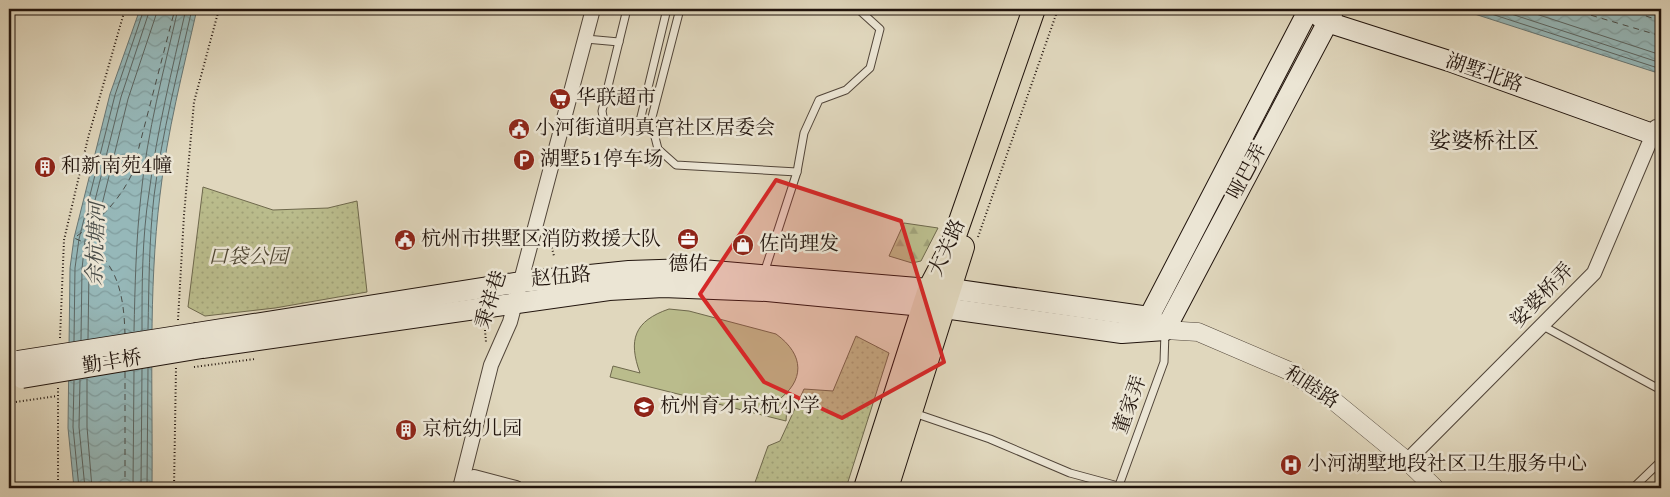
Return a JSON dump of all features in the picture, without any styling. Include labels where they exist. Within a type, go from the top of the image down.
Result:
[{"type":"main road","name":"大关路","points":[[968,234],[1034,9]]},
{"type":"main road","name":"大关路","points":[[887,488],[911,412],[946,260],[968,234],[1050,9]]},
{"type":"main road","name":"湖墅北路","points":[[1308,9],[1449,61],[1658,131]]},
{"type":"main road","name":"哑巴弄","points":[[1149,317],[1308,9]]},
{"type":"main road","name":"哑巴弄","points":[[1165,330],[1330,18]]},
{"type":"main road","name":"赵伍路","points":[[200,341],[521,282],[629,271],[690,269],[764,276],[937,298]]},
{"type":"main road","name":"赵伍路","points":[[200,341],[515,304],[609,290],[664,287],[937,298]]},
{"type":"main road","name":"大关路","points":[[865,488],[937,298]]},
{"type":"main road","points":[[937,298],[1149,317],[1165,330]]},
{"type":"main road","name":"和睦路","points":[[937,298],[1122,333],[1165,330]]},
{"type":"main road","name":"勤丰桥","points":[[14,370],[200,341]]},
{"type":"street","name":"秉祥巷","points":[[460,488],[491,366],[510,322],[515,304],[593,9]]},
{"type":"street","name":"娑婆桥弄","points":[[1407,461],[1594,273],[1658,131]]},
{"type":"street","name":"和睦路","points":[[1165,330],[1198,332],[1287,370],[1329,397],[1407,461],[1435,488]]},
{"type":"street","points":[[474,477],[516,488]]},
{"type":"lane","points":[[627,9],[602,111],[604,122],[638,125],[668,9]]},
{"type":"lane","points":[[680,9],[650,122],[658,149],[676,165],[796,172]]},
{"type":"lane","points":[[764,276],[796,172],[804,134],[819,100],[846,90],[870,68],[880,29],[858,9]]},
{"type":"lane","points":[[586,40],[619,42]]},
{"type":"lane","points":[[1543,326],[1661,390]]},
{"type":"lane","name":"董家弄","points":[[1118,487],[1164,362],[1165,330]]},
{"type":"lane","points":[[911,412],[990,439],[1070,473],[1118,487]]},
{"type":"lane","points":[[1633,488],[1661,461]]},
{"type":"path","points":[[60,342],[64,240],[88,138],[125,9]]},
{"type":"path","points":[[177,325],[194,102],[219,9]]},
{"type":"path","points":[[968,234],[1058,9]]},
{"type":"path","points":[[194,367],[255,359]]},
{"type":"path","points":[[174,488],[176,364]]},
{"type":"path","points":[[58,387],[58,488]]},
{"type":"path","points":[[9,403],[57,396]]},
{"type":"highlighted area","points":[[776,180],[901,221],[944,362],[842,418],[764,382],[700,294]]},
{"type":"green space","name":"口袋公园","points":[[203,187],[273,210],[328,208],[357,201],[367,292],[275,308],[205,316],[188,307]]},
{"type":"green space","points":[[904,223],[938,228],[921,261],[912,263],[889,256]]},
{"type":"green space","points":[[669,309],[689,311],[776,334],[786,342],[796,359],[798,368],[797,377],[793,385],[777,401],[787,407],[786,421],[610,377],[613,366],[640,373],[635,351],[637,333],[648,319]]},
{"type":"green space","points":[[856,336],[889,353],[846,488],[753,488],[768,446],[780,441],[804,389],[833,391]]},
{"type":"water","name":"余杭塘河","points":[[140,9],[197,9],[167,148],[156,231],[152,305],[152,488],[74,488],[68,428],[70,268],[74,238],[110,94]]},
{"type":"water","points":[[1459,9],[1661,9],[1661,74]]},
{"type":"ferry route","points":[[125,335],[120,290],[109,265],[100,254],[74,238],[108,210],[132,174],[175,9]]},
{"type":"ferry route","points":[[1570,9],[1661,36]]},
{"type":"ferry route","points":[[1625,9],[1661,21]]},
{"type":"ferry route","points":[[125,372],[125,488]]},
{"type":"place","name":"华联超市","points":[[560,99]]},
{"type":"place","name":"小河街道明真宫社区居委会","points":[[519,129]]},
{"type":"place","name":"湖墅51停车场","points":[[524,160]]},
{"type":"place","name":"和新南苑4幢","points":[[45,167]]},
{"type":"place","name":"德佑","points":[[688,239]]},
{"type":"place","name":"杭州市拱墅区消防救援大队","points":[[405,240]]},
{"type":"place","name":"佐尚理发","points":[[743,245]]},
{"type":"place","name":"杭州育才京杭小学","points":[[644,407]]},
{"type":"place","name":"京杭幼儿园","points":[[406,430]]},
{"type":"place","name":"小河湖墅地段社区卫生服务中心","points":[[1291,465]]},
{"type":"district","name":"娑婆桥社区","points":[[1484,142]]}]
